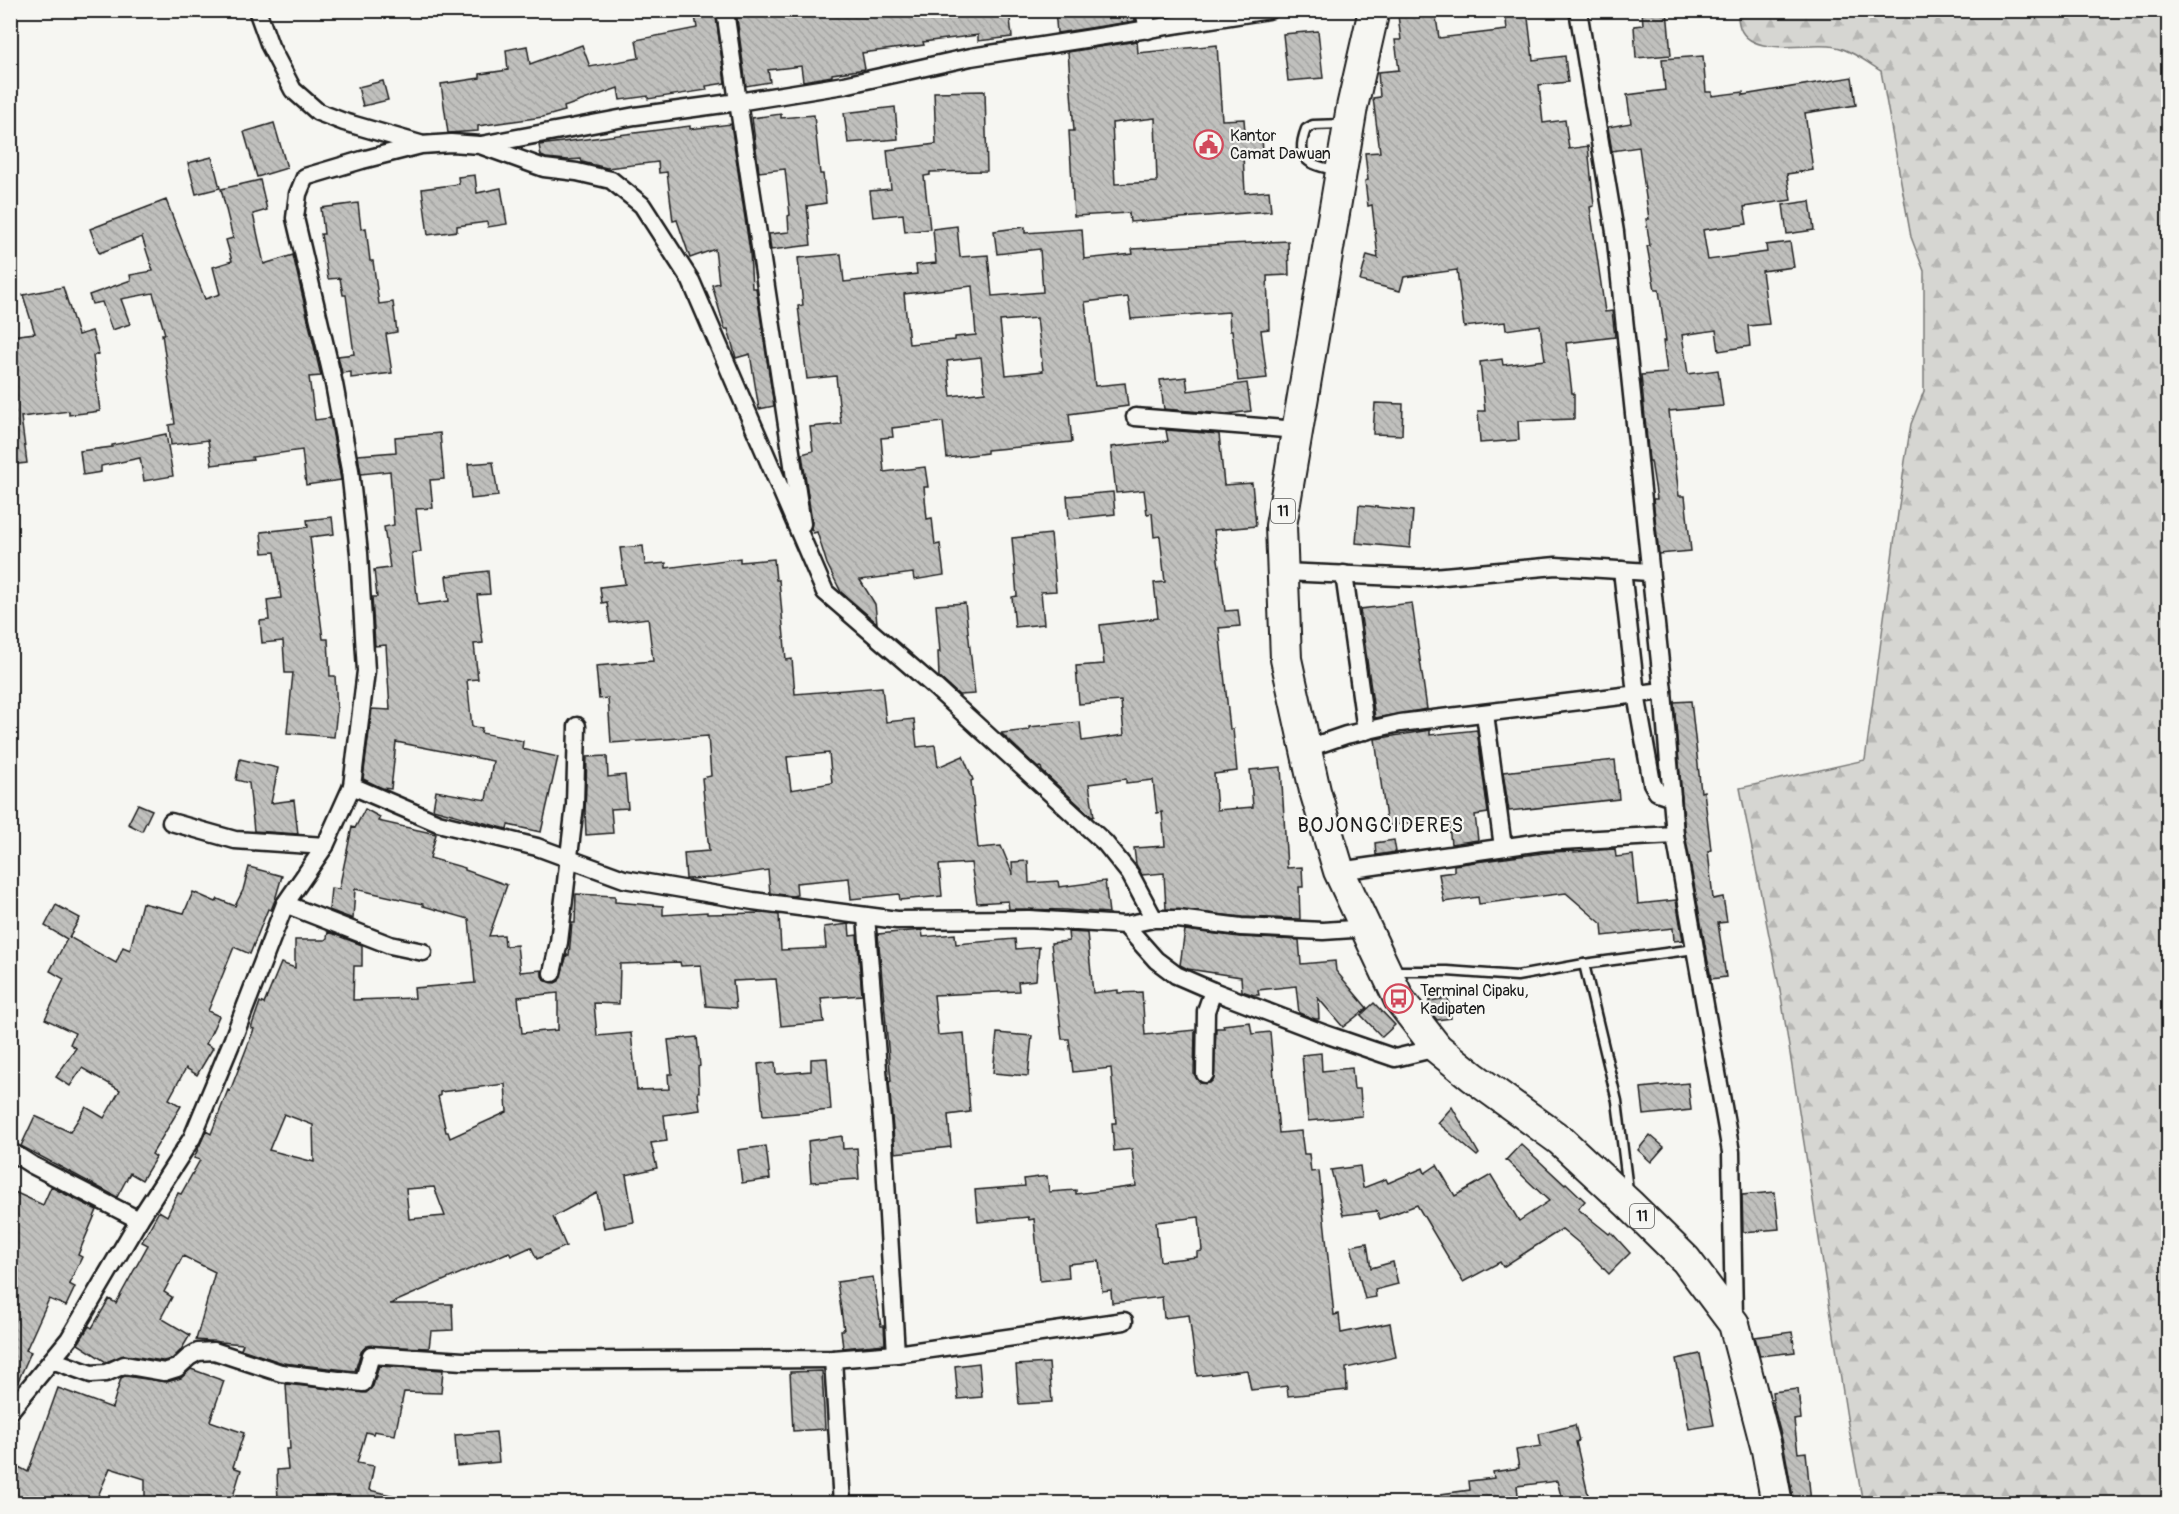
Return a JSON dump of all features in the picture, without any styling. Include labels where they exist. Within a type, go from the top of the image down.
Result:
[{"type":"highway","name":"11","points":[[1374,10],[1341,171],[1281,526],[1286,659],[1315,791],[1339,871],[1368,928],[1399,999],[1437,1048],[1560,1140],[1629,1204],[1686,1260],[1734,1324],[1767,1450],[1777,1503]]},
{"type":"street","points":[[257,10],[270,46],[293,90],[318,112],[421,145]]},
{"type":"street","points":[[725,10],[806,548]]},
{"type":"street","points":[[1144,10],[1148,30]]},
{"type":"street","points":[[10,1411],[69,1339],[139,1220],[192,1138],[285,904],[325,846],[352,786],[366,670],[358,554],[350,470],[334,384],[295,218],[298,194],[305,177],[421,145],[451,143],[480,145],[635,116],[844,85],[971,57],[1269,10]]},
{"type":"street","points":[[1578,10],[1615,232],[1663,691],[1675,835],[1731,1152],[1734,1324]]},
{"type":"street","points":[[480,145],[544,168],[577,172],[611,180],[642,205],[691,281],[825,592],[936,688],[1105,843],[1130,874],[1154,918]]},
{"type":"street","points":[[1136,417],[1297,430]]},
{"type":"street","points":[[1283,572],[1422,578],[1556,566],[1649,572]]},
{"type":"street","points":[[1622,570],[1636,694],[1652,783],[1657,792],[1672,797]]},
{"type":"street","points":[[1344,574],[1366,731]]},
{"type":"street","points":[[1305,749],[1346,735],[1400,723],[1663,691]]},
{"type":"street","points":[[1485,714],[1503,848]]},
{"type":"street","points":[[552,973],[559,942],[575,805],[577,726]]},
{"type":"street","points":[[352,786],[438,823],[537,847],[624,879],[753,901],[897,920],[1029,919],[1125,925],[1154,918],[1241,927],[1323,931],[1368,928]]},
{"type":"street","points":[[171,822],[235,840],[325,846]]},
{"type":"street","points":[[1339,871],[1541,842],[1675,835]]},
{"type":"street","points":[[285,904],[390,945],[423,952]]},
{"type":"street","points":[[866,916],[884,1146],[896,1354]]},
{"type":"street","points":[[1125,925],[1156,960],[1176,975],[1213,991],[1395,1058],[1437,1048]]},
{"type":"street","points":[[1205,1074],[1204,1021],[1213,991]]},
{"type":"street","points":[[10,1151],[32,1165],[139,1220]]},
{"type":"street","points":[[52,1360],[91,1374],[106,1373],[124,1365],[164,1372],[177,1368],[198,1352],[214,1351],[281,1373],[363,1383],[371,1355],[464,1361],[833,1359],[896,1354],[1124,1321]]},
{"type":"street","points":[[833,1359],[842,1503]]},
{"type":"lane","points":[[1341,171],[1317,167],[1307,160],[1303,154],[1302,140],[1306,129],[1313,125],[1350,124]]},
{"type":"lane","points":[[1388,971],[1447,971],[1516,976],[1695,949]]},
{"type":"lane","points":[[1584,964],[1617,1101],[1629,1204]]},
{"type":"green space","points":[[1739,10],[2168,11],[2168,1503],[1863,1503],[1848,1424],[1781,996],[1740,788],[1865,760],[1905,461],[1911,424],[1924,391],[1924,271],[1911,237],[1881,71],[1853,54],[1836,47],[1781,47],[1754,42],[1744,35],[1739,24]]},
{"type":"building","points":[[694,10],[715,10],[725,83],[706,86],[707,90],[648,99],[648,96],[620,100],[618,88],[564,107],[565,111],[543,117],[478,126],[478,131],[448,133],[441,84],[480,78],[480,74],[508,70],[506,50],[527,46],[530,64],[582,45],[590,67],[639,58],[636,40],[697,28]]},
{"type":"building","points":[[736,10],[1009,10],[1012,37],[978,41],[978,35],[862,53],[865,69],[803,81],[801,66],[768,70],[770,82],[746,86]]},
{"type":"building","points":[[1055,10],[1134,10],[1135,21],[1057,33]]},
{"type":"building","points":[[1402,10],[1435,10],[1439,38],[1507,30],[1505,10],[1527,10],[1533,60],[1565,56],[1568,82],[1539,85],[1543,123],[1565,120],[1569,149],[1588,146],[1594,206],[1590,207],[1605,312],[1612,311],[1615,337],[1566,343],[1572,393],[1574,393],[1574,419],[1518,421],[1519,440],[1480,443],[1478,411],[1485,411],[1480,362],[1502,359],[1503,365],[1545,360],[1540,325],[1506,330],[1505,322],[1464,327],[1457,270],[1404,277],[1400,291],[1360,281],[1367,255],[1378,258],[1372,205],[1368,206],[1365,181],[1368,180],[1365,153],[1380,152],[1373,98],[1380,97],[1378,72],[1399,70],[1395,40],[1401,40],[1398,15],[1403,15]]},
{"type":"building","points":[[1642,10],[1667,10],[1671,55],[1636,58],[1634,26],[1643,25]]},
{"type":"building","points":[[1318,31],[1323,78],[1288,81],[1283,34]]},
{"type":"building","points":[[1137,41],[1138,53],[1217,45],[1222,120],[1244,119],[1245,133],[1262,133],[1263,155],[1243,155],[1245,193],[1269,191],[1271,211],[1130,222],[1129,213],[1074,216],[1069,131],[1074,131],[1068,52]],"holes":[[[1155,118],[1157,182],[1115,184],[1112,123]]]},
{"type":"building","points":[[1703,56],[1706,92],[1712,92],[1712,96],[1743,92],[1743,95],[1852,77],[1856,105],[1805,113],[1813,170],[1787,174],[1791,200],[1744,207],[1747,224],[1703,230],[1708,260],[1767,252],[1766,245],[1790,242],[1794,267],[1762,271],[1769,324],[1748,326],[1750,346],[1719,351],[1716,330],[1682,335],[1688,374],[1718,370],[1723,406],[1669,411],[1679,496],[1685,496],[1691,551],[1659,554],[1653,499],[1657,499],[1651,461],[1649,461],[1641,375],[1667,373],[1663,341],[1666,341],[1659,290],[1655,290],[1647,246],[1650,246],[1646,219],[1649,219],[1639,147],[1612,151],[1608,127],[1631,123],[1627,95],[1665,90],[1662,59]]},
{"type":"building","points":[[383,81],[388,100],[363,106],[358,87]]},
{"type":"building","points":[[985,91],[987,171],[930,172],[930,175],[924,176],[930,229],[905,232],[903,214],[873,217],[870,191],[891,189],[887,150],[936,144],[934,92]]},
{"type":"building","points":[[895,107],[898,139],[848,143],[844,113]]},
{"type":"building","points":[[781,114],[781,118],[814,115],[820,174],[823,174],[826,203],[807,206],[811,245],[771,250],[769,234],[789,232],[788,216],[790,215],[785,169],[759,172],[752,118]]},
{"type":"building","points":[[274,123],[287,168],[257,177],[244,132]]},
{"type":"building","points":[[731,124],[750,252],[752,288],[756,288],[774,406],[759,409],[750,354],[736,358],[712,285],[719,283],[715,249],[690,258],[677,220],[673,221],[667,172],[659,173],[658,162],[607,168],[582,162],[581,159],[546,158],[541,156],[539,145],[690,126],[690,129]]},
{"type":"building","points":[[212,157],[220,188],[196,194],[188,163]]},
{"type":"building","points":[[475,175],[477,193],[501,188],[507,224],[488,227],[487,222],[457,226],[457,231],[428,235],[422,189],[459,184],[458,177]]},
{"type":"building","points":[[260,180],[267,210],[253,214],[264,264],[293,255],[321,376],[309,377],[315,420],[330,418],[341,480],[306,485],[302,450],[252,457],[253,460],[212,465],[208,440],[171,445],[169,425],[175,424],[162,334],[165,334],[153,293],[121,299],[130,324],[112,330],[102,302],[92,304],[89,295],[131,280],[130,275],[153,271],[142,237],[99,253],[90,229],[166,200],[205,299],[220,294],[213,267],[232,261],[226,240],[233,238],[221,189]]},
{"type":"building","points":[[1810,201],[1814,230],[1787,234],[1783,205]]},
{"type":"building","points":[[358,203],[361,229],[366,228],[370,261],[373,261],[379,304],[393,302],[397,332],[386,334],[392,373],[351,378],[351,372],[342,373],[338,356],[354,354],[346,295],[343,295],[340,278],[328,279],[321,234],[324,234],[321,208]]},
{"type":"building","points":[[957,226],[960,257],[988,255],[992,296],[1043,292],[1040,249],[997,254],[994,231],[1025,227],[1025,233],[1082,229],[1084,259],[1133,254],[1132,249],[1288,241],[1289,275],[1267,276],[1269,329],[1261,330],[1267,378],[1238,381],[1229,312],[1131,319],[1128,297],[1085,302],[1095,386],[1125,383],[1128,406],[1069,414],[1072,442],[987,450],[987,453],[947,458],[943,422],[892,428],[893,437],[881,438],[884,472],[925,467],[928,487],[924,487],[927,519],[932,518],[935,545],[940,544],[944,575],[914,580],[913,573],[860,580],[875,604],[877,623],[841,592],[827,564],[817,532],[813,533],[811,528],[802,454],[813,451],[810,427],[841,424],[836,376],[807,379],[798,306],[803,305],[798,258],[841,254],[844,282],[917,274],[916,265],[936,263],[933,229]],"holes":[[[972,286],[976,335],[955,337],[955,340],[909,344],[904,294]],[[1037,318],[1043,371],[1006,375],[1000,321]],[[981,357],[985,392],[951,396],[947,361]]]},
{"type":"building","points":[[63,287],[78,335],[92,331],[99,354],[93,356],[100,411],[69,415],[69,411],[21,417],[27,463],[10,465],[10,413],[15,413],[10,377],[10,336],[35,333],[23,295]]},
{"type":"building","points":[[1186,377],[1188,391],[1247,383],[1251,411],[1227,414],[1164,409],[1160,380]]},
{"type":"building","points":[[1375,403],[1403,404],[1402,435],[1373,434]]},
{"type":"building","points":[[1166,430],[1219,434],[1224,485],[1252,483],[1256,526],[1214,530],[1225,611],[1238,610],[1240,626],[1219,628],[1237,771],[1214,774],[1217,810],[1253,807],[1250,770],[1281,767],[1287,868],[1302,867],[1303,887],[1299,887],[1300,919],[1242,917],[1166,909],[1164,873],[1142,875],[1136,864],[1134,848],[1165,846],[1162,812],[1157,813],[1153,780],[1126,783],[1126,779],[1089,784],[1094,816],[1092,817],[1042,771],[1041,767],[1038,768],[1001,733],[1029,730],[1029,727],[1080,722],[1082,741],[1124,735],[1121,701],[1079,704],[1076,666],[1104,664],[1100,625],[1158,618],[1154,583],[1165,582],[1160,536],[1154,537],[1152,513],[1147,514],[1144,490],[1116,493],[1111,447],[1168,441]]},
{"type":"building","points":[[440,433],[444,479],[430,480],[433,508],[416,509],[421,552],[412,553],[418,605],[449,601],[446,576],[488,571],[490,594],[477,595],[483,643],[474,644],[478,679],[467,680],[472,727],[482,728],[481,733],[523,741],[522,749],[558,757],[541,832],[508,825],[507,829],[433,809],[436,791],[486,800],[493,761],[396,742],[391,789],[382,788],[363,779],[372,709],[390,710],[386,645],[375,646],[372,597],[377,597],[374,570],[390,568],[384,527],[394,525],[390,471],[361,474],[358,455],[396,452],[395,437]]},
{"type":"building","points":[[166,434],[173,476],[144,481],[140,458],[101,466],[101,472],[83,475],[80,451],[112,447],[112,445]]},
{"type":"building","points":[[493,462],[498,496],[471,499],[468,464]]},
{"type":"building","points":[[1113,492],[1115,514],[1069,519],[1067,496]]},
{"type":"building","points":[[1359,505],[1413,511],[1410,548],[1356,543]]},
{"type":"building","points":[[332,517],[334,534],[310,537],[323,639],[328,639],[330,676],[335,676],[337,710],[334,737],[287,733],[293,673],[285,673],[283,641],[262,643],[260,621],[269,620],[267,600],[281,598],[275,552],[263,553],[261,532],[308,527],[307,520]]},
{"type":"building","points":[[1051,534],[1056,591],[1041,592],[1044,624],[1015,627],[1012,597],[1017,596],[1012,538]]},
{"type":"building","points":[[643,546],[645,565],[666,563],[666,568],[740,558],[740,562],[774,559],[776,580],[779,580],[786,660],[792,659],[795,694],[882,687],[886,722],[914,719],[917,747],[935,745],[938,767],[963,756],[973,780],[971,781],[978,848],[1001,846],[1013,875],[1012,862],[1028,861],[1029,883],[1058,881],[1059,887],[1105,881],[1109,913],[1009,909],[1008,901],[977,903],[971,863],[939,865],[942,896],[900,900],[899,894],[851,899],[849,878],[796,883],[797,895],[792,896],[770,893],[768,870],[713,878],[686,879],[684,853],[709,851],[702,778],[711,776],[708,736],[611,743],[608,698],[599,699],[596,666],[653,661],[648,618],[610,623],[607,602],[602,603],[600,587],[625,584],[620,548]],"holes":[[[829,753],[832,783],[791,790],[787,757]]]},
{"type":"building","points":[[965,603],[975,694],[959,695],[939,677],[938,652],[940,652],[936,605]]},
{"type":"building","points":[[1412,603],[1427,709],[1375,718],[1360,609]]},
{"type":"building","points":[[1691,701],[1701,792],[1704,791],[1711,850],[1708,851],[1713,899],[1723,897],[1727,922],[1718,923],[1726,977],[1711,979],[1685,834],[1674,702]]},
{"type":"building","points":[[1430,730],[1430,735],[1477,730],[1488,813],[1475,815],[1478,840],[1451,844],[1448,818],[1387,826],[1375,739]]},
{"type":"building","points":[[607,756],[608,777],[625,775],[628,808],[611,809],[613,833],[586,835],[587,757]]},
{"type":"building","points":[[240,759],[278,768],[271,803],[294,800],[298,834],[254,831],[249,783],[236,780]]},
{"type":"building","points":[[1615,760],[1619,799],[1509,811],[1503,772]]},
{"type":"building","points":[[138,804],[152,810],[142,831],[128,824]]},
{"type":"building","points":[[365,809],[380,817],[378,821],[436,834],[430,858],[465,868],[465,870],[507,885],[489,936],[504,935],[505,946],[517,945],[520,972],[542,970],[545,981],[555,983],[559,981],[567,955],[569,955],[572,923],[575,923],[576,894],[615,896],[615,902],[663,906],[663,915],[707,912],[707,914],[779,915],[781,950],[826,948],[824,927],[849,924],[850,936],[857,935],[862,995],[821,998],[824,1022],[781,1026],[776,979],[733,981],[736,1008],[706,1006],[701,965],[681,966],[680,962],[620,964],[619,1004],[594,1003],[597,1036],[631,1033],[637,1090],[669,1089],[668,1074],[672,1074],[668,1040],[697,1037],[700,1066],[698,1067],[698,1092],[700,1110],[664,1115],[667,1141],[651,1143],[657,1168],[626,1175],[634,1222],[604,1228],[597,1193],[553,1217],[566,1246],[537,1259],[531,1247],[511,1256],[509,1252],[390,1304],[452,1304],[453,1330],[431,1331],[429,1348],[367,1346],[361,1352],[355,1371],[283,1363],[241,1349],[243,1344],[196,1340],[215,1272],[183,1256],[164,1292],[172,1297],[161,1318],[190,1335],[181,1350],[172,1359],[163,1361],[125,1355],[106,1362],[78,1344],[89,1326],[92,1328],[109,1299],[116,1303],[148,1245],[142,1242],[159,1211],[167,1216],[178,1193],[181,1194],[200,1160],[194,1158],[206,1131],[211,1134],[228,1090],[230,1091],[254,1029],[251,1028],[260,1002],[264,1004],[281,963],[295,968],[295,940],[325,940],[328,932],[362,945],[362,966],[354,966],[353,1000],[415,998],[414,988],[475,983],[469,919],[423,906],[423,904],[355,889],[353,919],[329,910],[331,888],[339,889],[352,827],[355,828]],"holes":[[[558,993],[558,1030],[522,1033],[518,997]],[[505,1084],[507,1112],[450,1138],[446,1132],[438,1096],[440,1092]],[[284,1114],[313,1125],[314,1162],[269,1150]],[[434,1187],[445,1216],[409,1219],[406,1189]]]},
{"type":"building","points":[[1394,840],[1396,852],[1376,855],[1375,843]]},
{"type":"building","points":[[1615,849],[1616,857],[1633,855],[1638,904],[1676,900],[1683,940],[1674,941],[1673,928],[1603,936],[1602,924],[1566,893],[1479,904],[1478,897],[1444,902],[1439,874],[1454,872],[1454,865],[1550,852]]},
{"type":"building","points":[[249,867],[282,876],[275,900],[271,910],[268,909],[250,954],[234,947],[208,1011],[219,1016],[206,1044],[213,1048],[197,1075],[186,1068],[169,1099],[181,1106],[152,1154],[156,1157],[142,1180],[130,1173],[117,1197],[21,1146],[35,1116],[70,1132],[86,1107],[104,1118],[120,1090],[82,1068],[70,1086],[56,1077],[76,1048],[70,1044],[75,1033],[45,1019],[64,979],[50,971],[67,939],[45,926],[56,905],[80,918],[69,937],[116,963],[123,947],[130,950],[142,903],[184,913],[193,892],[216,902],[218,899],[235,906],[243,890]]},
{"type":"building","points":[[922,930],[923,937],[955,934],[956,944],[1015,939],[1016,949],[1039,947],[1036,980],[1018,982],[1019,991],[934,995],[938,1035],[964,1033],[970,1112],[948,1115],[951,1147],[895,1153],[878,934]]},
{"type":"building","points":[[1185,930],[1240,937],[1299,940],[1301,964],[1335,961],[1336,971],[1367,1008],[1343,1027],[1318,998],[1319,1019],[1299,1013],[1296,986],[1258,990],[1259,995],[1254,995],[1242,991],[1241,977],[1188,969],[1180,965]]},
{"type":"building","points":[[1068,932],[1087,933],[1093,993],[1118,990],[1118,993],[1142,992],[1145,1035],[1195,1030],[1194,1074],[1200,1083],[1210,1083],[1214,1079],[1216,1028],[1250,1022],[1252,1034],[1270,1032],[1279,1133],[1301,1131],[1304,1154],[1309,1154],[1311,1172],[1319,1171],[1334,1315],[1339,1314],[1341,1333],[1390,1323],[1396,1357],[1346,1368],[1347,1390],[1288,1396],[1287,1386],[1251,1390],[1247,1370],[1197,1376],[1189,1315],[1164,1318],[1162,1297],[1112,1303],[1111,1290],[1102,1291],[1099,1261],[1068,1264],[1069,1278],[1040,1281],[1034,1219],[1029,1220],[1028,1217],[978,1222],[975,1190],[1025,1186],[1024,1179],[1047,1176],[1049,1192],[1076,1190],[1076,1194],[1136,1186],[1132,1149],[1114,1151],[1112,1123],[1116,1123],[1111,1068],[1073,1072],[1069,1039],[1062,1039],[1051,943],[1069,941]],"holes":[[[1199,1217],[1202,1251],[1197,1252],[1197,1257],[1160,1261],[1156,1222]]]},
{"type":"building","points":[[1448,998],[1451,1018],[1437,1020],[1430,1011],[1429,1001]]},
{"type":"building","points":[[1374,1003],[1395,1025],[1382,1037],[1361,1015]]},
{"type":"building","points":[[997,1033],[1032,1036],[1028,1076],[993,1073]]},
{"type":"building","points":[[1321,1053],[1322,1071],[1352,1068],[1354,1089],[1360,1089],[1362,1116],[1308,1121],[1302,1055]]},
{"type":"building","points":[[827,1058],[831,1110],[763,1116],[758,1064],[775,1062],[776,1074],[811,1071],[811,1059]]},
{"type":"building","points":[[1688,1083],[1691,1110],[1644,1115],[1641,1088]]},
{"type":"building","points":[[1452,1107],[1479,1154],[1477,1156],[1438,1123]]},
{"type":"building","points":[[1650,1135],[1664,1147],[1651,1162],[1638,1150]]},
{"type":"building","points":[[842,1136],[843,1149],[857,1148],[859,1179],[811,1182],[808,1141]]},
{"type":"building","points":[[1521,1144],[1585,1201],[1578,1209],[1609,1234],[1611,1232],[1630,1253],[1609,1274],[1562,1229],[1503,1267],[1500,1262],[1463,1282],[1417,1205],[1380,1219],[1377,1211],[1343,1215],[1331,1170],[1360,1166],[1363,1188],[1386,1179],[1388,1183],[1423,1168],[1425,1173],[1437,1165],[1455,1196],[1491,1175],[1519,1221],[1549,1201],[1506,1160]]},
{"type":"building","points":[[766,1146],[770,1179],[742,1183],[738,1150]]},
{"type":"building","points":[[51,1187],[97,1210],[78,1255],[82,1257],[69,1284],[75,1287],[66,1306],[49,1299],[26,1350],[31,1352],[10,1394],[10,1190],[43,1205]]},
{"type":"building","points":[[1775,1192],[1779,1229],[1743,1232],[1742,1195]]},
{"type":"building","points":[[1367,1243],[1371,1268],[1393,1262],[1398,1284],[1375,1290],[1376,1297],[1365,1299],[1351,1246]]},
{"type":"building","points":[[873,1277],[881,1326],[884,1326],[885,1344],[843,1348],[841,1330],[844,1330],[837,1282]]},
{"type":"building","points":[[1792,1332],[1795,1352],[1760,1356],[1755,1337]]},
{"type":"building","points":[[1700,1354],[1714,1425],[1689,1429],[1676,1359]]},
{"type":"building","points":[[979,1363],[982,1397],[958,1399],[955,1366]]},
{"type":"building","points":[[1049,1363],[1052,1402],[1019,1404],[1016,1365]]},
{"type":"building","points":[[379,1366],[443,1370],[441,1393],[404,1392],[395,1435],[374,1431],[373,1434],[366,1432],[357,1463],[374,1466],[369,1490],[400,1497],[399,1503],[278,1503],[277,1470],[288,1469],[286,1449],[290,1449],[286,1384],[366,1393],[373,1386]]},
{"type":"building","points":[[191,1369],[224,1381],[210,1421],[244,1433],[233,1467],[241,1470],[231,1503],[145,1503],[145,1479],[110,1468],[95,1503],[10,1503],[10,1478],[17,1466],[28,1472],[58,1388],[112,1408],[121,1378],[125,1376],[167,1382],[181,1378]]},
{"type":"building","points":[[822,1371],[825,1429],[793,1431],[790,1372]]},
{"type":"building","points":[[1798,1389],[1801,1419],[1794,1420],[1798,1453],[1806,1452],[1811,1503],[1794,1503],[1772,1392]]},
{"type":"building","points":[[1575,1425],[1579,1441],[1576,1442],[1590,1503],[1563,1503],[1557,1481],[1517,1486],[1519,1503],[1441,1503],[1441,1494],[1470,1490],[1469,1481],[1494,1478],[1493,1472],[1519,1468],[1516,1450],[1541,1446],[1539,1434]]},
{"type":"building","points":[[496,1432],[499,1462],[457,1466],[455,1435]]},
{"type":"place","name":"Kantor Camat Dawuan","points":[[1209,144]]},
{"type":"place","name":"Terminal Cipaku, Kadipaten","points":[[1399,999]]},
{"type":"district","name":"BOJONGCIDERES","points":[[1381,825]]}]
